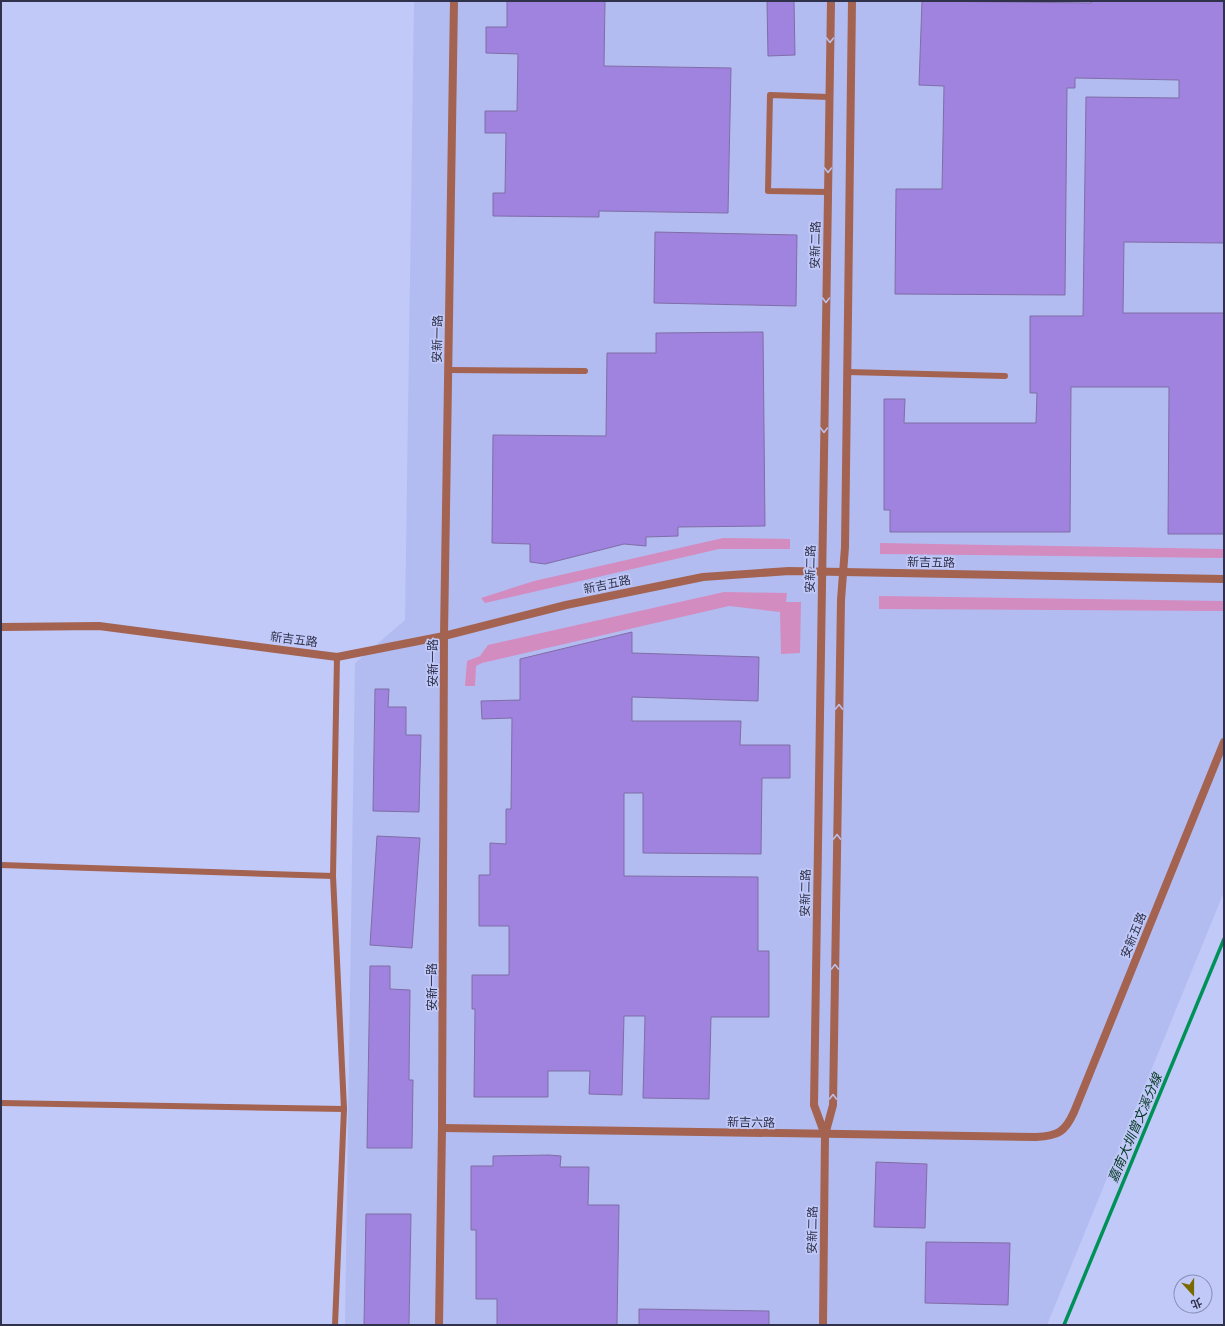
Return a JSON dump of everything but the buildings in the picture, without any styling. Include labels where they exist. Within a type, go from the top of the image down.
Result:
[{"type":"street","name":"安新一路","points":[[439,1325],[442,1128],[444,636],[454,1]]},
{"type":"street","name":"安新二路","points":[[825,1135],[814,1106],[831,1]]},
{"type":"street","name":"安新二路","points":[[823,1325],[825,1135],[833,1105],[840,600],[845,547],[852,1]]},
{"type":"street","name":"新吉五路","points":[[1,627],[99,626],[337,657],[444,636],[566,605],[703,577],[789,571],[1213,578],[1224,580]]},
{"type":"street","name":"安新五路","points":[[1058,1134],[1068,1124],[1074,1112],[1224,742]]},
{"type":"street","name":"新吉六路","points":[[442,1128],[825,1135],[1048,1137],[1058,1134]]},
{"type":"lane","points":[[828,192],[768,191],[770,96],[830,97]]},
{"type":"lane","points":[[448,370],[586,372]]},
{"type":"lane","points":[[847,372],[1004,376]]},
{"type":"lane","points":[[335,1325],[344,1109],[333,876],[337,657]]},
{"type":"lane","points":[[1,865],[333,876]]},
{"type":"lane","points":[[1,1102],[344,1109]]},
{"type":"shaded area","points":[[414,1],[1224,1],[1224,892],[1047,1325],[345,1325],[355,663],[405,620]]},
{"type":"shaded area","points":[[723,538],[790,539],[790,549],[719,549],[485,603],[481,598],[534,581]]},
{"type":"shaded area","points":[[880,543],[1224,549],[1224,558],[880,554]]},
{"type":"shaded area","points":[[724,592],[787,593],[786,602],[801,602],[800,653],[781,654],[780,612],[729,606],[482,663],[476,666],[475,686],[465,686],[467,661],[480,656],[488,645]]},
{"type":"shaded area","points":[[879,596],[1224,601],[1224,611],[879,609]]},
{"type":"waterway","name":"嘉南大圳曾文溪分線","points":[[1064,1325],[1224,939]]}]
